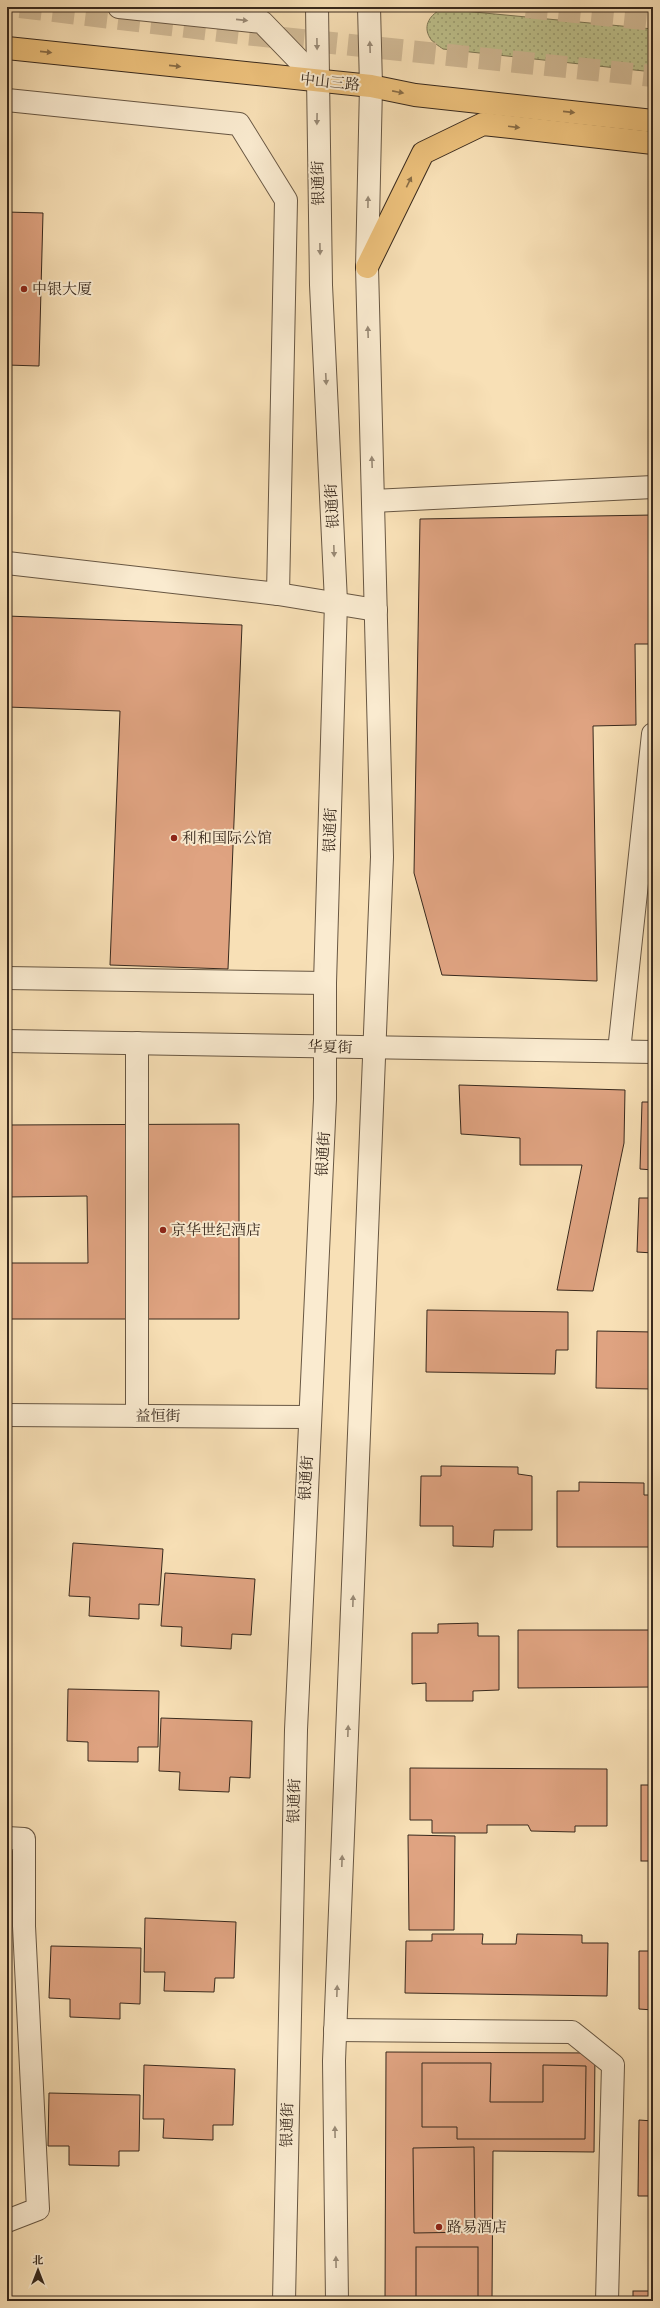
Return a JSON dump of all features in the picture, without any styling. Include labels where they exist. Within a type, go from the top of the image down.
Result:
[{"type":"main road","name":"中山三路","points":[[7,48],[318,80],[371,86],[415,95],[653,121]]},
{"type":"main road","points":[[366,267],[423,153],[483,124],[653,143]]},
{"type":"street","points":[[119,7],[262,22],[318,80]]},
{"type":"street","name":"银通街","points":[[284,2301],[296,1730],[325,1099],[325,983],[336,602],[321,285],[317,7]]},
{"type":"street","points":[[337,2301],[334,2061],[382,857],[366,267],[371,86],[369,7]]},
{"type":"street","points":[[7,100],[239,124],[286,200],[278,594]]},
{"type":"street","points":[[373,501],[653,487]]},
{"type":"street","points":[[7,563],[278,594],[336,602],[376,610]]},
{"type":"street","points":[[619,1050],[653,734]]},
{"type":"street","points":[[7,978],[325,983]]},
{"type":"street","name":"华夏街","points":[[7,1041],[271,1045],[325,1048],[619,1050],[653,1052]]},
{"type":"street","points":[[137,1043],[137,1416]]},
{"type":"street","name":"益恒街","points":[[7,1415],[310,1417]]},
{"type":"street","points":[[7,1838],[24,1839],[24,1926],[38,2209],[7,2221]]},
{"type":"street","points":[[335,2030],[572,2032],[613,2065],[607,2301]]},
{"type":"green space","points":[[442,9],[653,29],[653,72],[443,49],[431,39],[427,29],[427,24],[431,17]]},
{"type":"building","name":"中银大厦","points":[[7,212],[43,213],[39,366],[7,365]]},
{"type":"building","points":[[653,515],[653,644],[635,644],[636,725],[593,726],[597,981],[442,975],[414,873],[420,519]]},
{"type":"building","name":"利和国际公馆","points":[[7,616],[242,625],[228,969],[110,965],[120,711],[7,707]]},
{"type":"building","points":[[459,1085],[625,1090],[624,1143],[593,1291],[557,1290],[582,1165],[520,1165],[520,1138],[461,1134]]},
{"type":"building","points":[[642,1102],[653,1102],[653,1170],[640,1169]]},
{"type":"building","name":"京华世纪酒店","points":[[239,1124],[239,1319],[7,1319],[7,1263],[88,1263],[87,1196],[7,1197],[7,1125]]},
{"type":"building","points":[[639,1198],[653,1198],[653,1253],[637,1252]]},
{"type":"building","points":[[427,1310],[568,1312],[568,1350],[556,1350],[555,1374],[426,1372]]},
{"type":"building","points":[[597,1331],[653,1332],[653,1389],[596,1388]]},
{"type":"building","points":[[441,1466],[518,1467],[518,1474],[532,1476],[532,1530],[494,1530],[493,1547],[453,1546],[453,1526],[420,1526],[421,1476],[441,1476]]},
{"type":"building","points":[[579,1482],[644,1483],[644,1495],[653,1495],[653,1547],[557,1547],[557,1491],[579,1491]]},
{"type":"building","points":[[73,1543],[163,1549],[159,1605],[139,1604],[139,1619],[89,1616],[90,1597],[69,1596]]},
{"type":"building","points":[[165,1573],[255,1579],[251,1635],[232,1634],[231,1649],[181,1646],[182,1627],[161,1626]]},
{"type":"building","points":[[478,1623],[478,1636],[499,1636],[499,1690],[473,1691],[473,1701],[426,1701],[426,1683],[412,1684],[412,1633],[438,1633],[438,1624]]},
{"type":"building","points":[[518,1630],[653,1630],[653,1687],[518,1688]]},
{"type":"building","points":[[68,1689],[159,1691],[158,1747],[138,1747],[138,1762],[88,1761],[88,1742],[67,1741]]},
{"type":"building","points":[[161,1718],[252,1721],[250,1778],[230,1777],[229,1792],[179,1790],[180,1772],[159,1771]]},
{"type":"building","points":[[410,1768],[607,1769],[607,1826],[575,1826],[575,1832],[531,1831],[528,1825],[487,1825],[487,1833],[432,1833],[432,1820],[410,1820]]},
{"type":"building","points":[[641,1785],[653,1785],[653,1861],[641,1861]]},
{"type":"building","points":[[408,1835],[455,1836],[454,1930],[409,1930]]},
{"type":"building","points":[[145,1918],[236,1922],[234,1978],[215,1978],[214,1992],[164,1991],[165,1972],[144,1972]]},
{"type":"building","points":[[432,1934],[483,1934],[482,1944],[516,1944],[517,1934],[582,1935],[582,1943],[608,1943],[607,1996],[405,1993],[406,1941],[432,1941]]},
{"type":"building","points":[[51,1946],[141,1948],[140,2004],[120,2003],[120,2019],[70,2017],[70,1999],[49,1998]]},
{"type":"building","points":[[639,1951],[653,1951],[653,2010],[639,2009]]},
{"type":"building","name":"路易酒店","points":[[386,2052],[595,2053],[594,2152],[493,2151],[492,2301],[385,2301]]},
{"type":"building","points":[[422,2063],[491,2063],[490,2102],[543,2102],[543,2065],[586,2066],[585,2139],[457,2139],[457,2127],[422,2127]]},
{"type":"building","points":[[144,2065],[235,2069],[233,2125],[213,2125],[213,2140],[163,2138],[164,2119],[143,2119]]},
{"type":"building","points":[[49,2093],[140,2095],[139,2151],[119,2151],[119,2166],[69,2165],[69,2146],[48,2146]]},
{"type":"building","points":[[639,2120],[653,2121],[653,2196],[638,2196]]},
{"type":"building","points":[[474,2147],[475,2232],[414,2233],[413,2148]]},
{"type":"building","points":[[416,2247],[478,2247],[478,2301],[416,2301]]},
{"type":"building","points":[[633,2291],[653,2291],[653,2301],[633,2301]]},
{"type":"tunnel","points":[[20,7],[245,34],[653,76]]},
{"type":"tunnel","points":[[526,7],[653,20]]},
{"type":"place","name":"中银大厦","points":[[24,289]]},
{"type":"place","name":"利和国际公馆","points":[[174,838]]},
{"type":"place","name":"京华世纪酒店","points":[[163,1230]]},
{"type":"place","name":"路易酒店","points":[[439,2227]]}]
